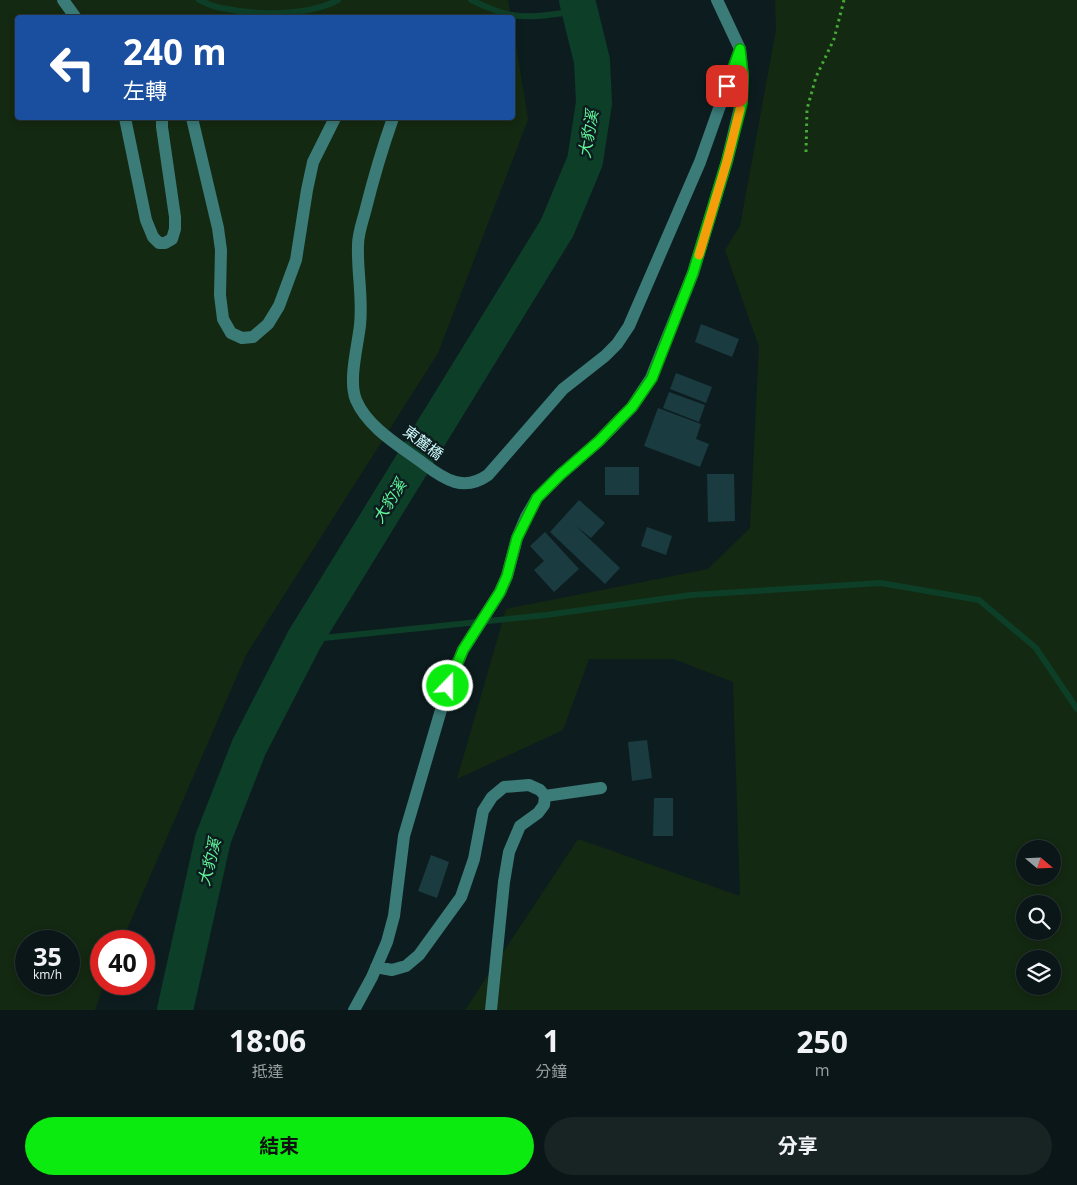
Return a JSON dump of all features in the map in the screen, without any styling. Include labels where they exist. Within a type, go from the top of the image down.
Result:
[{"type":"street","points":[[63,0],[74,15]]},
{"type":"street","points":[[354,1010],[387,942],[394,916],[404,836],[448,686],[463,650],[500,592],[507,576],[517,538],[537,498],[599,441],[625,414],[652,378],[693,273],[727,161],[742,103],[743,76],[740,49],[717,0]]},
{"type":"street","name":"東麓橋","points":[[392,120],[373,177],[358,244],[361,309],[353,382],[356,399],[366,417],[384,434],[442,478],[470,484],[488,475],[563,389],[605,356],[617,344],[629,326],[700,162],[740,49]]},
{"type":"street","points":[[125,120],[146,220],[153,237],[159,243],[165,243],[172,239],[175,228],[175,216],[162,120]]},
{"type":"street","points":[[192,120],[218,228],[221,250],[220,295],[223,319],[231,333],[242,338],[253,337],[268,324],[279,306],[296,260],[313,162],[334,120]]},
{"type":"street","points":[[376,967],[392,970],[406,966],[419,954],[461,897],[474,859],[483,811],[492,797],[504,787],[529,785],[540,790],[545,796],[544,805],[538,813],[520,826],[509,852],[504,882],[491,1010]]},
{"type":"street","points":[[545,796],[601,788]]},
{"type":"path","points":[[806,152],[807,109],[816,77],[834,40],[844,0]]},
{"type":"green space","points":[[0,0],[508,0],[511,15],[15,15],[15,120],[515,120],[515,39],[528,120],[438,353],[246,655],[127,930],[90,930],[90,995],[100,995],[95,1010],[0,1010]]},
{"type":"green space","points":[[775,0],[1077,0],[1077,1010],[465,1010],[578,839],[740,896],[733,682],[674,659],[589,659],[563,730],[457,779],[506,609],[708,569],[750,528],[759,347],[725,250],[740,226],[776,30]]},
{"type":"building","points":[[701,324],[739,339],[732,357],[695,342]]},
{"type":"building","points":[[676,373],[712,387],[706,403],[670,389]]},
{"type":"building","points":[[669,392],[705,405],[699,422],[663,408]]},
{"type":"building","points":[[658,408],[701,424],[696,439],[709,444],[700,467],[644,446]]},
{"type":"building","points":[[605,467],[639,467],[639,495],[605,495]]},
{"type":"building","points":[[707,474],[734,474],[735,521],[708,522]]},
{"type":"building","points":[[579,500],[605,523],[591,538],[576,526],[620,568],[605,584],[550,532]]},
{"type":"building","points":[[647,527],[672,536],[666,555],[641,546]]},
{"type":"building","points":[[545,532],[579,569],[554,592],[534,570],[544,561],[530,546]]},
{"type":"building","points":[[647,740],[652,778],[632,781],[628,742]]},
{"type":"building","points":[[654,798],[673,798],[673,836],[653,836]]},
{"type":"building","points":[[431,855],[449,862],[437,898],[418,891]]},
{"type":"waterway","points":[[199,0],[218,7],[265,13],[296,12],[325,6],[338,0]]},
{"type":"waterway","points":[[471,0],[496,11],[514,15]]},
{"type":"waterway","name":"大豹溪","points":[[175,1010],[213,839],[249,747],[304,640],[557,228],[585,161],[594,103],[592,61],[577,0]]},
{"type":"waterway","points":[[515,15],[537,16],[579,11]]},
{"type":"waterway","points":[[304,640],[546,615],[691,595],[881,583],[979,600],[1036,648],[1077,709]]},
{"type":"slow traffic","points":[[699,255],[727,161],[740,109]]},
{"type":"route","points":[[448,686],[463,650],[500,592],[507,576],[517,538],[537,498],[599,441],[632,407],[652,378],[693,273],[727,161],[742,103],[743,76],[740,49],[727,86]]}]
